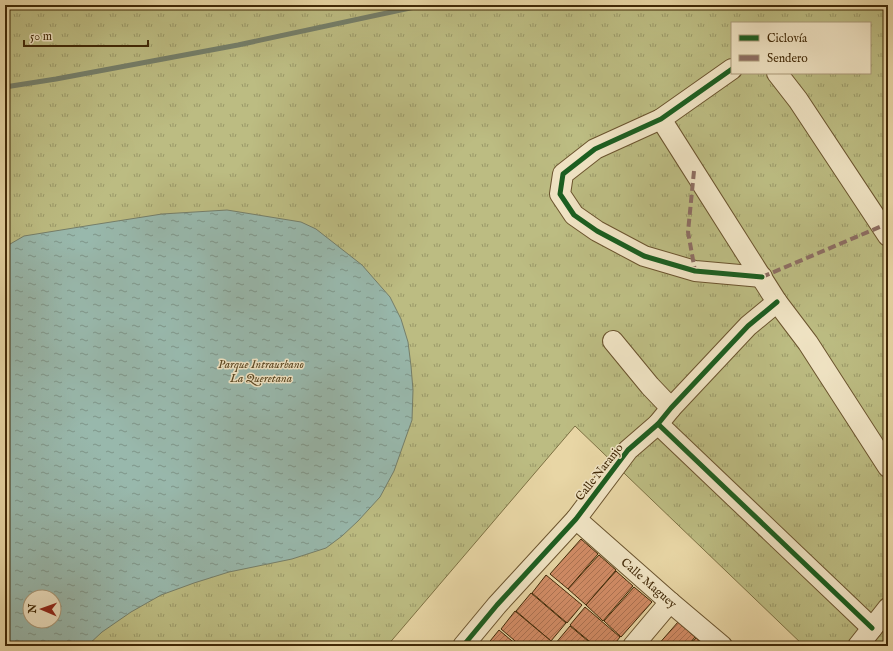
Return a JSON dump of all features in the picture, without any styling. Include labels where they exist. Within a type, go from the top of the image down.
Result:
[{"type":"street","points":[[731,70],[661,118],[595,149],[563,174],[560,194],[574,215],[597,231],[644,256],[695,271],[762,277]]},
{"type":"street","points":[[778,74],[798,100],[888,236]]},
{"type":"street","points":[[661,118],[777,302],[808,343],[888,467]]},
{"type":"street","name":"Calle Naranjo","points":[[464,646],[497,605],[576,519],[628,450],[658,424],[671,408],[748,326],[777,302]]},
{"type":"street","points":[[613,341],[650,386],[671,408]]},
{"type":"street","points":[[658,424],[872,628]]},
{"type":"street","name":"Calle Maguey","points":[[576,519],[722,646]]},
{"type":"street","points":[[633,646],[670,602]]},
{"type":"street","points":[[858,646],[888,608]]},
{"type":"green space","name":"Parque Intraurbano La Queretana","points":[[5,5],[888,5],[888,646],[804,646],[575,426],[387,646],[5,646]]},
{"type":"water","points":[[227,210],[301,222],[316,229],[362,265],[390,297],[401,319],[408,342],[413,390],[412,420],[394,471],[380,497],[358,521],[326,548],[292,559],[229,572],[161,595],[131,612],[102,632],[87,646],[5,646],[5,247],[24,236],[162,214]]},
{"type":"building","points":[[581,539],[598,554],[568,589],[550,574]]},
{"type":"building","points":[[599,555],[616,570],[586,605],[568,589]]},
{"type":"building","points":[[616,571],[633,586],[603,621],[586,605]]},
{"type":"building","points":[[546,575],[582,605],[567,623],[532,593]]},
{"type":"building","points":[[634,587],[652,602],[621,637],[604,621]]},
{"type":"building","points":[[531,593],[566,623],[551,641],[516,611]]},
{"type":"building","points":[[585,607],[620,637],[613,646],[595,646],[570,625]]},
{"type":"building","points":[[515,611],[551,641],[547,646],[521,646],[501,629]]},
{"type":"building","points":[[678,622],[695,637],[688,646],[657,646]]},
{"type":"building","points":[[570,626],[594,646],[558,646],[555,644]]},
{"type":"building","points":[[499,630],[518,646],[486,646]]},
{"type":"building","points":[[696,638],[705,646],[689,646]]},
{"type":"waterway","points":[[5,87],[238,45],[424,5]]},
{"type":"marked path","points":[[694,171],[688,232],[695,271]]},
{"type":"marked path","points":[[762,277],[882,226]]},
{"type":"cycle path","points":[[731,70],[661,119],[595,149],[563,174],[560,194],[574,215],[597,231],[644,256],[695,271],[762,277]]},
{"type":"cycle path","points":[[463,646],[497,605],[576,519],[628,450],[658,424],[671,408],[748,326],[777,302]]},
{"type":"cycle path","points":[[658,424],[872,628]]}]
